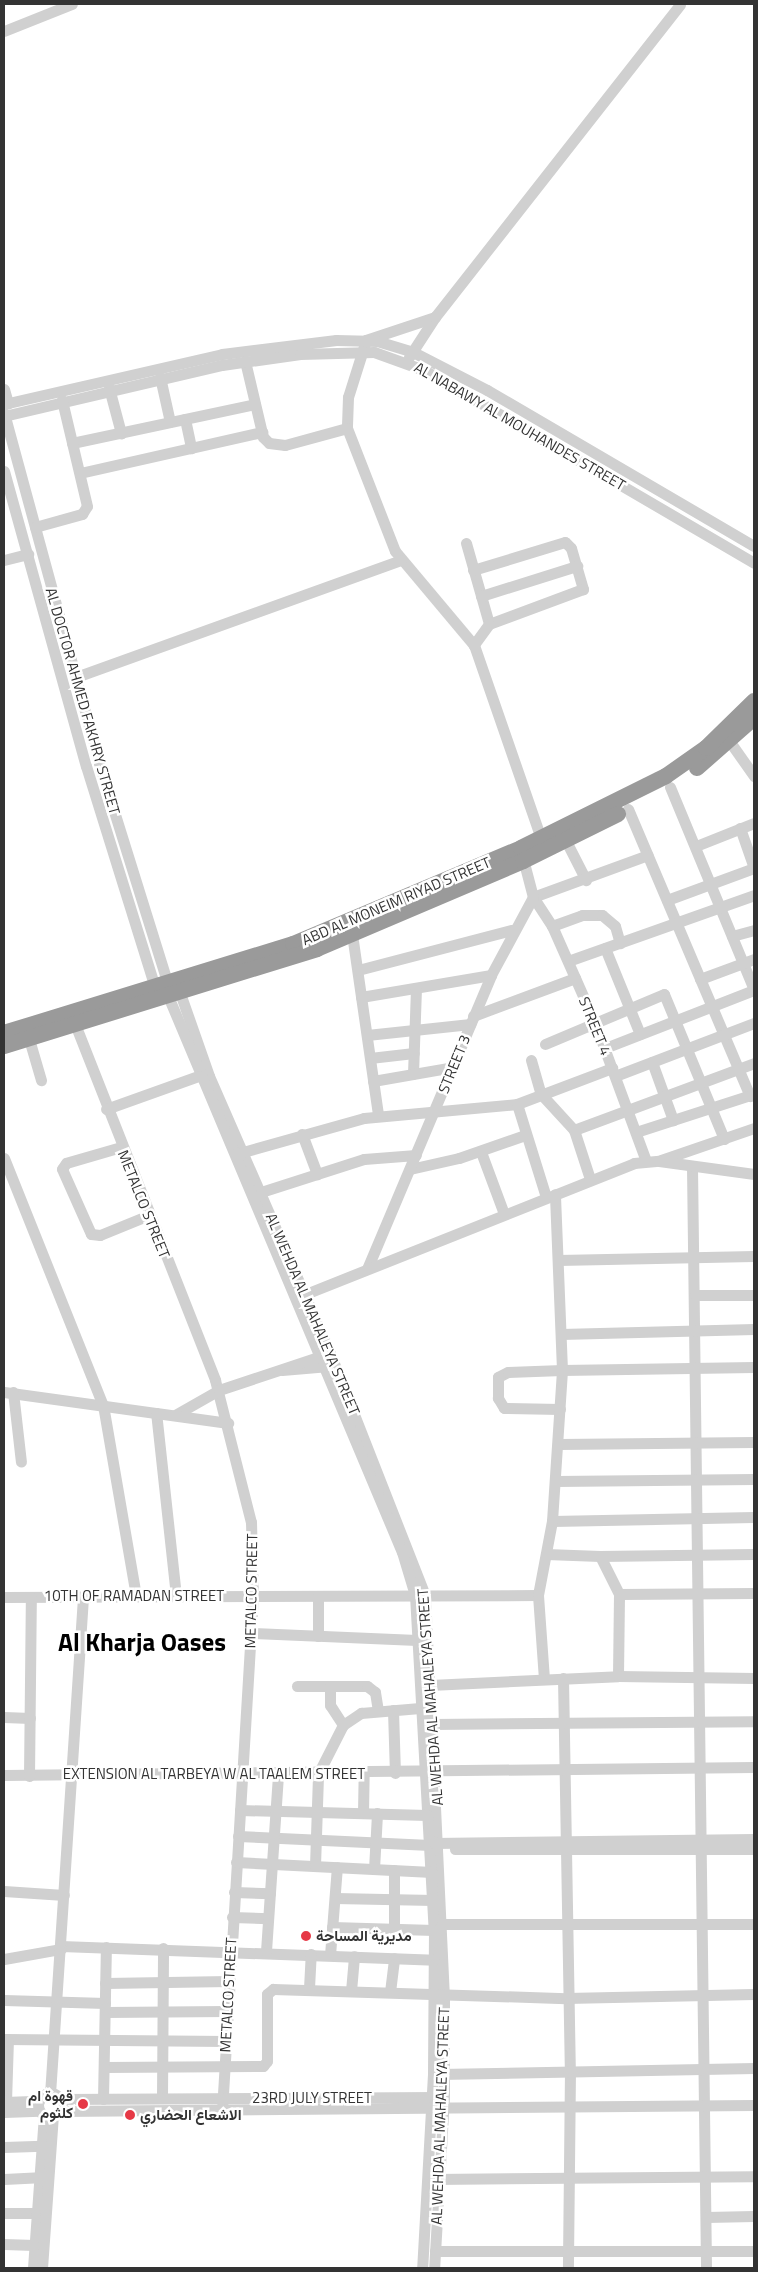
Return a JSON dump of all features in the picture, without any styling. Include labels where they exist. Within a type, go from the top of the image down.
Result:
[{"type":"highway","name":"ABD AL MONEIM RIYAD STREET","points":[[4,1033],[72,1019],[352,934],[522,855],[541,839],[666,776],[706,748],[754,701]]},
{"type":"highway","name":"ABD AL MONEIM RIYAD STREET","points":[[272,958],[522,855],[566,841],[670,787],[730,742],[754,718]]},
{"type":"highway","name":"ABD AL MONEIM RIYAD STREET","points":[[4,1046],[29,1039],[72,1019]]},
{"type":"street","points":[[4,30],[72,4]]},
{"type":"street","points":[[409,356],[435,317],[680,4]]},
{"type":"street","points":[[435,317],[366,340],[348,397],[346,428],[401,560],[474,645],[541,839]]},
{"type":"street","name":"AL NABAWY AL MOUHANDES STREET","points":[[5,410],[222,354],[298,343],[366,340],[409,356],[487,390],[660,488],[754,546]]},
{"type":"street","name":"AL NABAWY AL MOUHANDES STREET","points":[[5,410],[62,400],[160,377],[245,361],[362,351],[409,356],[480,402],[754,563]]},
{"type":"street","points":[[245,361],[262,432],[277,446],[346,428]]},
{"type":"street","points":[[160,377],[170,422]]},
{"type":"street","points":[[109,388],[121,433]]},
{"type":"street","name":"AL DOCTOR AHMED FAKHRY STREET","points":[[4,389],[5,410],[16,458],[99,763],[168,990]]},
{"type":"street","points":[[480,402],[487,390]]},
{"type":"street","points":[[35,527],[86,511],[80,473],[62,400]]},
{"type":"street","points":[[72,444],[254,404]]},
{"type":"street","points":[[527,428],[534,416]]},
{"type":"street","points":[[185,419],[191,448]]},
{"type":"street","points":[[80,473],[262,432]]},
{"type":"street","points":[[4,462],[16,458]]},
{"type":"street","name":"AL DOCTOR AHMED FAKHRY STREET","points":[[4,471],[86,766],[168,990]]},
{"type":"street","points":[[650,502],[660,488]]},
{"type":"street","points":[[474,570],[561,542],[570,546],[582,587],[580,594],[489,624],[474,645]]},
{"type":"street","points":[[466,543],[489,624]]},
{"type":"street","points":[[4,560],[28,554]]},
{"type":"street","points":[[76,677],[401,560]]},
{"type":"street","points":[[481,596],[577,566]]},
{"type":"street","points":[[41,603],[55,599]]},
{"type":"street","points":[[730,742],[754,776]]},
{"type":"street","points":[[86,766],[99,763]]},
{"type":"street","points":[[605,1048],[754,990],[749,961],[732,936],[670,787]]},
{"type":"street","points":[[628,809],[738,1068],[752,1095],[636,1132]]},
{"type":"street","points":[[696,846],[754,823]]},
{"type":"street","points":[[667,900],[754,868],[740,828]]},
{"type":"street","points":[[566,841],[586,880]]},
{"type":"street","points":[[522,855],[533,897],[586,880],[648,855]]},
{"type":"street","points":[[568,961],[754,896]]},
{"type":"street","name":"STREET 4","points":[[533,897],[552,926],[595,1023],[646,1161]]},
{"type":"street","name":"STREET 3","points":[[368,1269],[491,975],[512,930],[533,897]]},
{"type":"street","points":[[552,926],[582,915],[602,915],[615,926],[620,942]]},
{"type":"street","points":[[358,970],[512,930]]},
{"type":"street","points":[[732,936],[754,930]]},
{"type":"street","points":[[352,934],[378,1115]]},
{"type":"street","points":[[605,948],[640,1034]]},
{"type":"street","points":[[700,979],[749,961]]},
{"type":"street","points":[[361,997],[491,975]]},
{"type":"street","points":[[367,1035],[415,1030],[472,1020],[575,978]]},
{"type":"street","points":[[413,1074],[416,988]]},
{"type":"street","name":"AL WEHDA AL MAHALEYA STREET","points":[[168,990],[184,1023],[238,1154],[293,1299],[420,1595],[417,1640],[420,1708],[430,1773],[438,1927],[439,2074],[434,2179],[434,2268]]},
{"type":"street","points":[[545,1044],[664,994],[724,1139]]},
{"type":"street","name":"METALCO STREET","points":[[72,1019],[121,1147],[219,1390],[251,1522],[253,1596],[243,1774],[232,1917],[223,2104]]},
{"type":"street","name":"AL WEHDA AL MAHALEYA STREET","points":[[184,1023],[198,1076],[238,1154],[261,1192],[335,1365],[420,1595],[430,1684],[432,1724],[427,1815],[434,1846],[432,1872],[433,1900],[438,1927],[434,1960],[439,1996]]},
{"type":"street","points":[[238,1154],[302,1134],[378,1115],[436,1108],[517,1104],[541,1094],[652,1062],[754,1023]]},
{"type":"street","points":[[29,1039],[41,1080]]},
{"type":"street","points":[[370,1058],[414,1053]]},
{"type":"street","points":[[531,1060],[541,1094],[574,1130],[590,1180]]},
{"type":"street","points":[[652,1062],[673,1120]]},
{"type":"street","points":[[574,1130],[754,1063]]},
{"type":"street","points":[[373,1082],[453,1068]]},
{"type":"street","points":[[106,1109],[198,1076]]},
{"type":"street","points":[[517,1104],[525,1135],[551,1195],[558,1260],[562,1370],[560,1444],[552,1521],[538,1595],[544,1679]]},
{"type":"street","points":[[293,1299],[590,1180],[646,1161],[659,1160],[754,1128]]},
{"type":"street","points":[[302,1134],[317,1174]]},
{"type":"street","points":[[410,1169],[481,1152],[525,1135]]},
{"type":"street","points":[[121,1147],[66,1163],[62,1169],[91,1234],[100,1235],[149,1215]]},
{"type":"street","points":[[481,1152],[504,1214]]},
{"type":"street","points":[[261,1192],[364,1159],[416,1155]]},
{"type":"street","points":[[4,1158],[103,1405],[136,1596]]},
{"type":"street","points":[[659,1160],[692,1167],[754,1174]]},
{"type":"street","points":[[692,1167],[698,1442],[697,1593],[703,1844],[707,2177],[706,2268]]},
{"type":"street","points":[[558,1260],[754,1256]]},
{"type":"street","points":[[695,1295],[754,1295]]},
{"type":"street","points":[[561,1334],[695,1329],[754,1329]]},
{"type":"street","points":[[175,1414],[219,1390],[330,1353]]},
{"type":"street","points":[[282,1370],[323,1368],[335,1365]]},
{"type":"street","points":[[560,1409],[504,1408],[496,1382],[499,1375],[508,1372],[562,1370],[754,1367]]},
{"type":"street","points":[[22,1462],[8,1392],[175,1414],[228,1423]]},
{"type":"street","points":[[156,1413],[176,1596]]},
{"type":"street","points":[[560,1444],[754,1442]]},
{"type":"street","points":[[556,1481],[754,1479]]},
{"type":"street","points":[[552,1521],[754,1517]]},
{"type":"street","points":[[546,1554],[600,1556],[754,1554]]},
{"type":"street","points":[[600,1556],[619,1594],[618,1676]]},
{"type":"street","points":[[619,1594],[754,1593]]},
{"type":"street","name":"10TH OF RAMADAN STREET","points":[[4,1597],[538,1595]]},
{"type":"street","points":[[318,1596],[318,1636]]},
{"type":"street","points":[[29,1776],[32,1597]]},
{"type":"street","points":[[42,2268],[49,2107],[83,1597]]},
{"type":"street","points":[[251,1634],[417,1640]]},
{"type":"street","points":[[430,1684],[618,1676],[754,1678]]},
{"type":"street","points":[[562,1678],[561,1769],[566,1998],[570,2070],[568,2268]]},
{"type":"street","points":[[297,1686],[370,1687],[378,1711]]},
{"type":"street","points":[[330,1686],[330,1705],[343,1725]]},
{"type":"street","points":[[315,1866],[318,1774],[343,1725],[353,1715],[420,1708]]},
{"type":"street","points":[[393,1710],[395,1774]]},
{"type":"street","points":[[4,1717],[30,1718]]},
{"type":"street","points":[[432,1724],[754,1721]]},
{"type":"street","name":"EXTENSION AL TARBEYA W AL TAALEM STREET","points":[[4,1775],[395,1774],[700,1766],[754,1767]]},
{"type":"street","points":[[266,1951],[278,1774]]},
{"type":"street","points":[[363,1813],[364,1774]]},
{"type":"street","points":[[240,1810],[427,1815]]},
{"type":"street","points":[[374,1869],[377,1814]]},
{"type":"street","points":[[238,1836],[434,1846],[703,1844],[754,1839]]},
{"type":"street","points":[[703,1844],[754,1849]]},
{"type":"street","points":[[236,1862],[432,1872]]},
{"type":"street","points":[[330,1955],[337,1867]]},
{"type":"street","points":[[394,1870],[394,1928]]},
{"type":"street","points":[[4,1891],[64,1895]]},
{"type":"street","points":[[234,1892],[270,1893]]},
{"type":"street","points":[[335,1898],[433,1900]]},
{"type":"street","points":[[232,1917],[268,1918]]},
{"type":"street","points":[[332,1926],[394,1928],[565,1924],[754,1924]]},
{"type":"street","points":[[4,1959],[61,1947],[106,1947],[266,1951],[434,1960]]},
{"type":"street","points":[[103,2099],[106,1947]]},
{"type":"street","points":[[162,2098],[164,1948]]},
{"type":"street","points":[[309,1988],[311,1954]]},
{"type":"street","points":[[352,1991],[354,1956]]},
{"type":"street","points":[[390,1992],[394,1958]]},
{"type":"street","points":[[105,1983],[229,1981]]},
{"type":"street","points":[[104,2067],[265,2065],[268,1992],[309,1988],[439,1996],[566,1998],[754,1994]]},
{"type":"street","points":[[4,2000],[57,2001],[163,2012],[227,2012]]},
{"type":"street","points":[[4,2105],[6,2039],[226,2041]]},
{"type":"street","points":[[439,2074],[570,2070],[754,2068]]},
{"type":"street","name":"23RD JULY STREET","points":[[49,2107],[103,2099],[162,2098],[223,2104]]},
{"type":"street","name":"23RD JULY STREET","points":[[4,2105],[49,2107],[438,2102],[570,2106],[754,2104]]},
{"type":"street","points":[[33,2268],[42,2146],[49,2107]]},
{"type":"street","points":[[4,2147],[42,2146]]},
{"type":"street","points":[[434,2179],[754,2176]]},
{"type":"street","points":[[4,2179],[39,2177]]},
{"type":"street","name":"AL WEHDA AL MAHALEYA STREET","points":[[422,2268],[434,2179]]},
{"type":"street","points":[[4,2213],[36,2213]]},
{"type":"street","points":[[706,2218],[754,2216]]},
{"type":"street","points":[[4,2244],[34,2244]]},
{"type":"street","points":[[435,2251],[568,2254],[754,2251]]},
{"type":"place","name":"مديرية المساحة","points":[[306,1936]]},
{"type":"place","name":"قهوة ام كلثوم","points":[[83,2104]]},
{"type":"place","name":"الاشعاع الحضاري","points":[[130,2115]]},
{"type":"district","name":"Al Kharja Oases","points":[[142,1642]]}]
